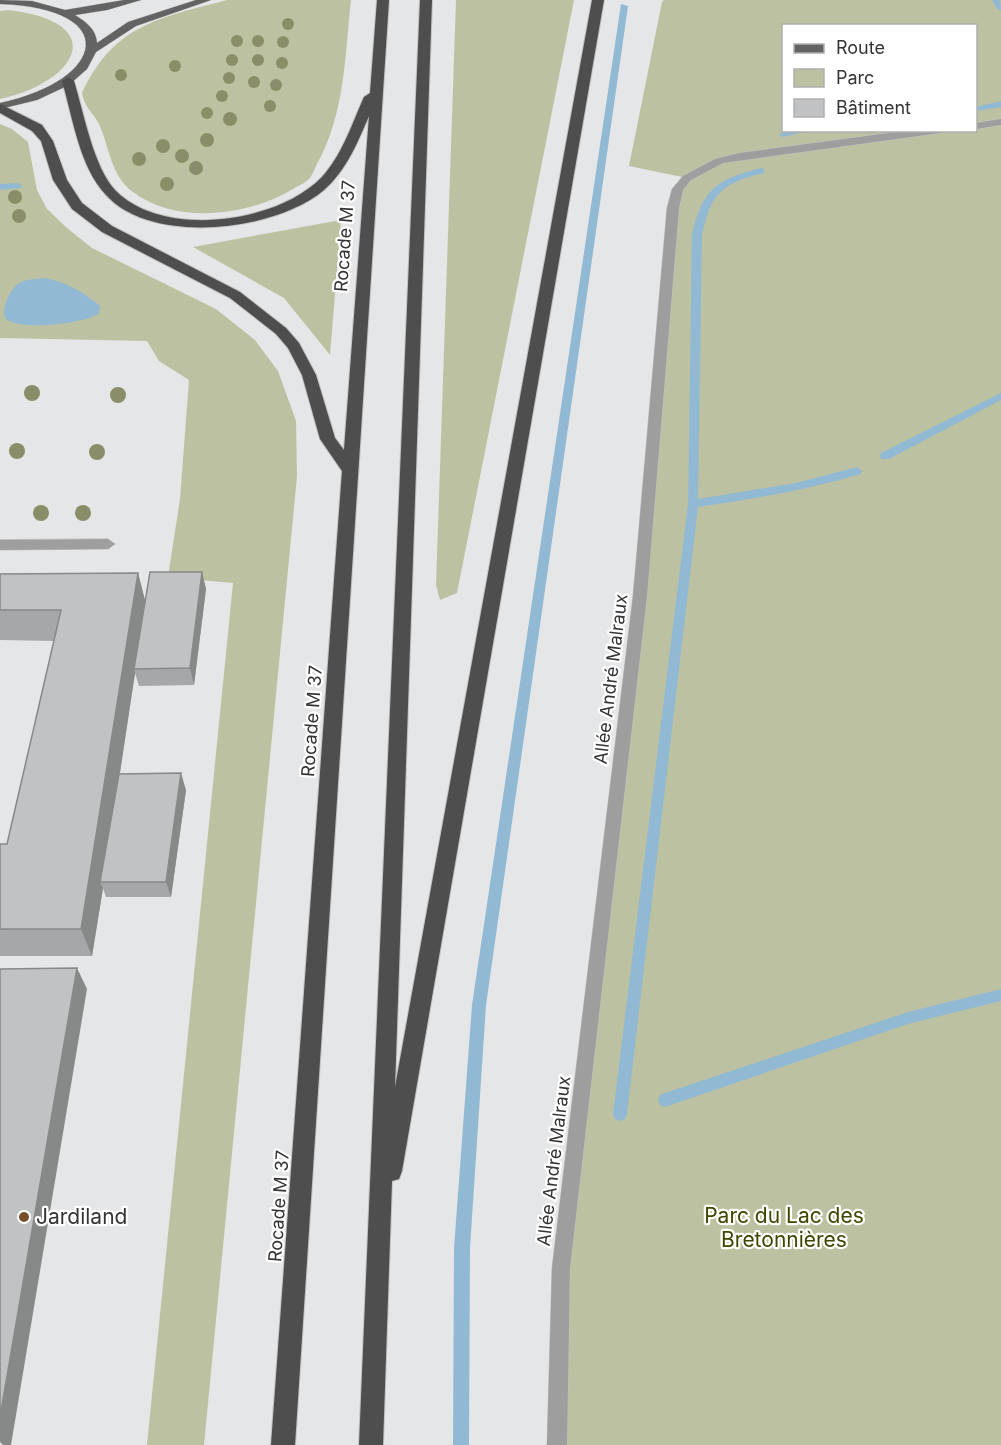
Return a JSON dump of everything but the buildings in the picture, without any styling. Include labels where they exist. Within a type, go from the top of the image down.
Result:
[{"type":"highway","name":"Rocade M 37","points":[[284,1445],[383,0]]},
{"type":"highway","points":[[372,1445],[426,0]]},
{"type":"highway","points":[[380,1236],[598,0]]},
{"type":"highway","points":[[68,81],[99,177],[113,195],[138,211],[167,219],[200,224],[237,222],[270,215],[297,204],[320,187],[336,167],[351,142],[376,84]]},
{"type":"highway","points":[[0,107],[38,128],[47,141],[60,180],[77,206],[107,229],[235,295],[281,331],[294,346],[309,375],[328,439],[350,470]]},
{"type":"main road","points":[[67,13],[107,8],[136,0]]},
{"type":"main road","points":[[0,107],[40,95],[68,81],[83,66],[91,51],[132,24],[206,0]]},
{"type":"main road","points":[[0,1],[44,4],[67,13],[82,23],[90,36],[91,51]]},
{"type":"street","points":[[977,126],[1001,122]]},
{"type":"street","name":"Allée André Malraux","points":[[557,1445],[561,1268],[640,596],[673,208],[678,189],[687,178],[702,168],[739,156],[925,132]]},
{"type":"street","points":[[0,545],[108,544]]},
{"type":"green space","points":[[227,0],[351,0],[342,84],[333,125],[310,178],[275,198],[234,211],[191,213],[170,209],[150,202],[125,185],[115,169],[103,133],[87,107],[82,93],[109,52],[141,27],[181,12]]},
{"type":"green space","points":[[456,0],[574,0],[457,593],[440,600],[436,585]]},
{"type":"green space","name":"Parc du Lac des Bretonnières","points":[[664,0],[1001,0],[1001,1445],[557,1445],[561,1268],[640,596],[673,208],[687,178],[629,166]]},
{"type":"green space","points":[[8,10],[40,17],[61,27],[71,39],[72,53],[64,67],[49,80],[27,91],[0,99],[0,11]]},
{"type":"green space","points":[[0,124],[12,129],[28,142],[37,190],[47,209],[67,228],[92,248],[216,309],[255,340],[278,371],[296,421],[297,476],[204,1445],[147,1445],[233,583],[168,577],[180,499],[189,380],[159,361],[147,341],[0,338]]},
{"type":"green space","points":[[341,220],[330,355],[284,298],[193,247]]},
{"type":"water","points":[[44,278],[66,284],[81,292],[100,306],[99,313],[81,320],[52,325],[24,325],[6,319],[5,304],[14,288],[24,281]]},
{"type":"waterway","points":[[996,0],[1001,8]]},
{"type":"waterway","points":[[461,1445],[462,1248],[479,1005],[624,6]]},
{"type":"waterway","points":[[977,109],[1001,104]]},
{"type":"waterway","points":[[783,134],[796,132]]},
{"type":"waterway","points":[[693,504],[697,235],[700,220],[709,197],[724,183],[761,171]]},
{"type":"waterway","points":[[0,187],[18,186]]},
{"type":"waterway","points":[[885,456],[1001,396]]},
{"type":"waterway","points":[[693,504],[796,487],[857,471]]},
{"type":"waterway","points":[[620,1114],[693,504]]},
{"type":"waterway","points":[[665,1100],[908,1018],[1001,995]]},
{"type":"place","name":"Jardiland","points":[[24,1217]]}]
